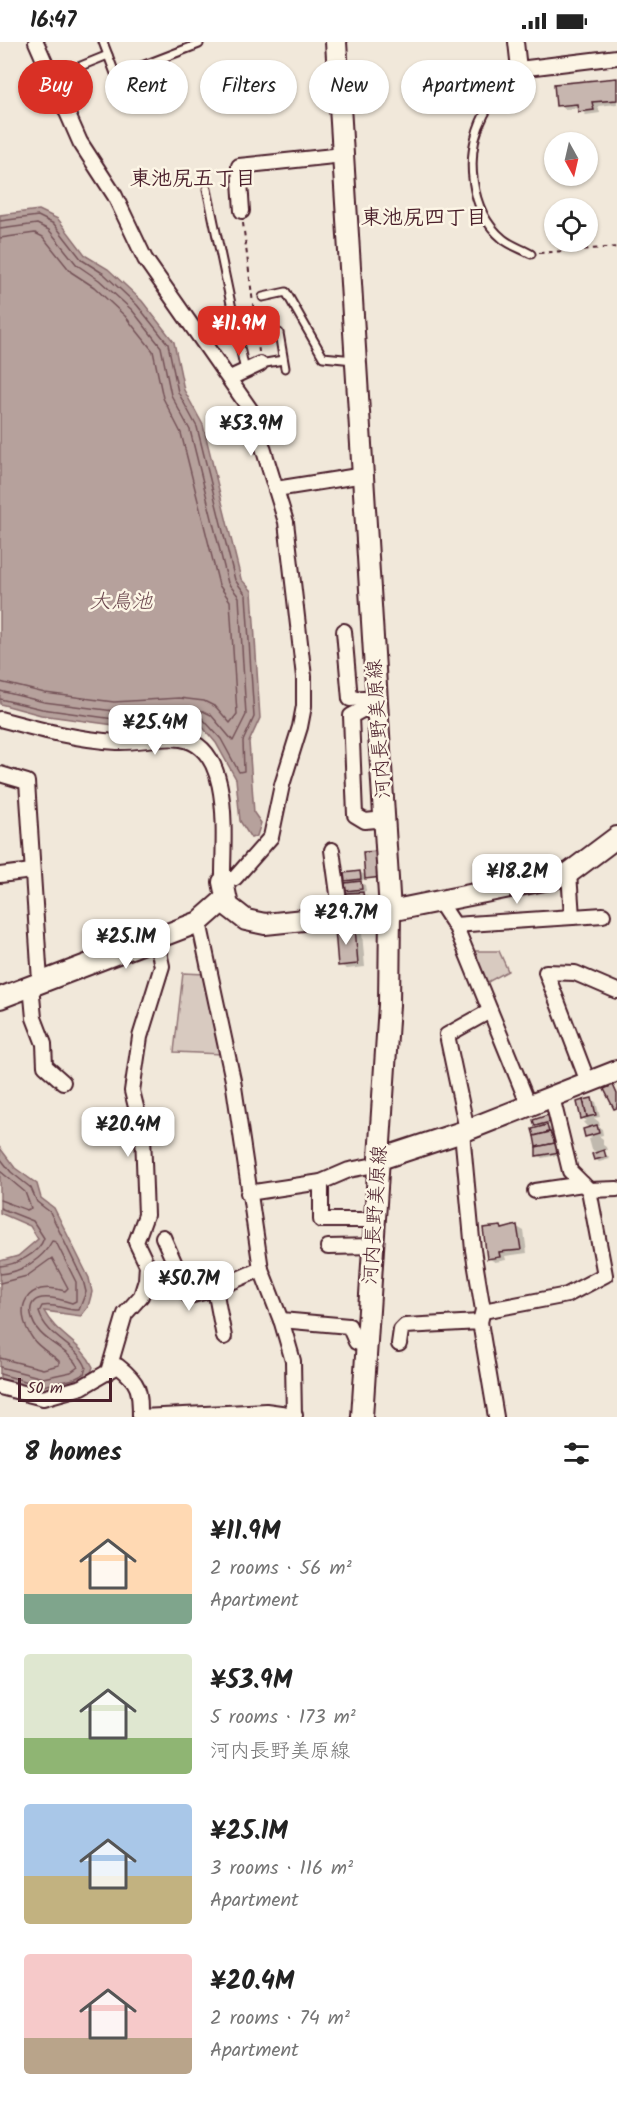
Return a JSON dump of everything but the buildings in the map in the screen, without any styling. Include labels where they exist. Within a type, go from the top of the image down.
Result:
[{"type":"main road","name":"河内長野美原線","points":[[336,42],[390,911],[389,1005],[362,1417]]},
{"type":"main road","points":[[224,890],[228,906],[255,923],[286,923],[390,911],[537,883],[569,873],[617,837]]},
{"type":"main road","points":[[0,998],[199,922],[224,890]]},
{"type":"main road","points":[[380,1162],[588,1082],[616,1075]]},
{"type":"street","points":[[36,42],[44,60]]},
{"type":"street","points":[[516,42],[518,60]]},
{"type":"street","points":[[536,67],[617,57]]},
{"type":"street","points":[[67,114],[80,142],[115,196],[145,259],[252,412],[286,522],[293,570],[296,626],[304,677],[304,706],[282,785],[271,837],[224,890]]},
{"type":"street","points":[[242,212],[239,166],[343,155]]},
{"type":"street","points":[[230,378],[260,364]]},
{"type":"street","points":[[276,489],[364,475]]},
{"type":"street","points":[[344,631],[350,699],[378,703]]},
{"type":"street","points":[[378,703],[351,716],[355,815],[365,821],[386,819]]},
{"type":"street","points":[[0,719],[56,733],[111,742],[174,738],[196,745],[208,758],[223,796],[224,890]]},
{"type":"street","points":[[0,774],[27,782],[36,983],[34,1018],[50,1049],[45,1065],[63,1082]]},
{"type":"street","points":[[332,850],[341,916]]},
{"type":"street","points":[[0,875],[32,872]]},
{"type":"street","points":[[569,873],[572,917]]},
{"type":"street","points":[[440,901],[454,925],[529,1106]]},
{"type":"street","points":[[454,925],[603,915]]},
{"type":"street","points":[[0,1387],[43,1398],[82,1387],[118,1366],[133,1378],[140,1392],[141,1417],[266,1411],[295,1416],[293,1361],[281,1320],[261,1269],[233,1080],[199,922]]},
{"type":"street","points":[[108,1372],[125,1314],[141,1296],[146,1280],[147,1265],[136,1242],[146,1215],[143,1135],[132,1091],[140,1037],[162,966],[156,939]]},
{"type":"street","points":[[588,1082],[546,972],[575,973],[617,991]]},
{"type":"street","points":[[490,1011],[447,1035],[465,1130],[473,1250],[496,1417]]},
{"type":"street","points":[[399,1344],[401,1330],[405,1326],[482,1317],[567,1294],[605,1275],[586,1187],[570,1171],[552,1097]]},
{"type":"street","points":[[248,1192],[321,1182],[349,1170],[380,1162]]},
{"type":"street","points":[[321,1182],[321,1220],[376,1220]]},
{"type":"street","points":[[535,1191],[586,1187],[617,1189]]},
{"type":"street","points":[[163,1237],[189,1296],[215,1289],[261,1269]]},
{"type":"street","points":[[328,1247],[374,1246]]},
{"type":"street","points":[[215,1289],[224,1337]]},
{"type":"street","points":[[281,1320],[349,1326],[356,1342],[368,1346]]},
{"type":"lane","points":[[103,42],[116,76],[199,44]]},
{"type":"lane","points":[[93,62],[108,56]]},
{"type":"lane","points":[[485,114],[472,167],[480,207],[503,240],[531,254]]},
{"type":"lane","points":[[207,189],[245,371]]},
{"type":"lane","points":[[263,297],[286,292],[322,357],[357,361]]},
{"type":"lane","points":[[260,364],[284,364],[279,333]]},
{"type":"path","points":[[242,212],[260,364]]},
{"type":"path","points":[[531,254],[617,247]]},
{"type":"shaded area","points":[[465,951],[499,951],[508,971],[486,983]]},
{"type":"shaded area","points":[[183,973],[205,974],[222,1054],[174,1052]]},
{"type":"water","name":"大鳥池","points":[[39,210],[58,219],[86,256],[108,269],[142,301],[174,342],[184,390],[203,425],[241,579],[252,591],[260,718],[249,742],[254,813],[261,823],[257,836],[251,838],[240,821],[236,779],[216,743],[200,724],[180,720],[114,725],[41,715],[0,704],[0,215]]},
{"type":"water","points":[[0,1148],[15,1168],[37,1184],[41,1198],[54,1208],[89,1278],[92,1292],[88,1307],[81,1316],[44,1311],[55,1326],[88,1359],[93,1367],[89,1378],[42,1392],[0,1380],[0,1261],[18,1256],[38,1239],[30,1226],[0,1213]]},
{"type":"district","name":"東池尻五丁目","points":[[193,179]]},
{"type":"district","name":"東池尻四丁目","points":[[424,218]]}]
